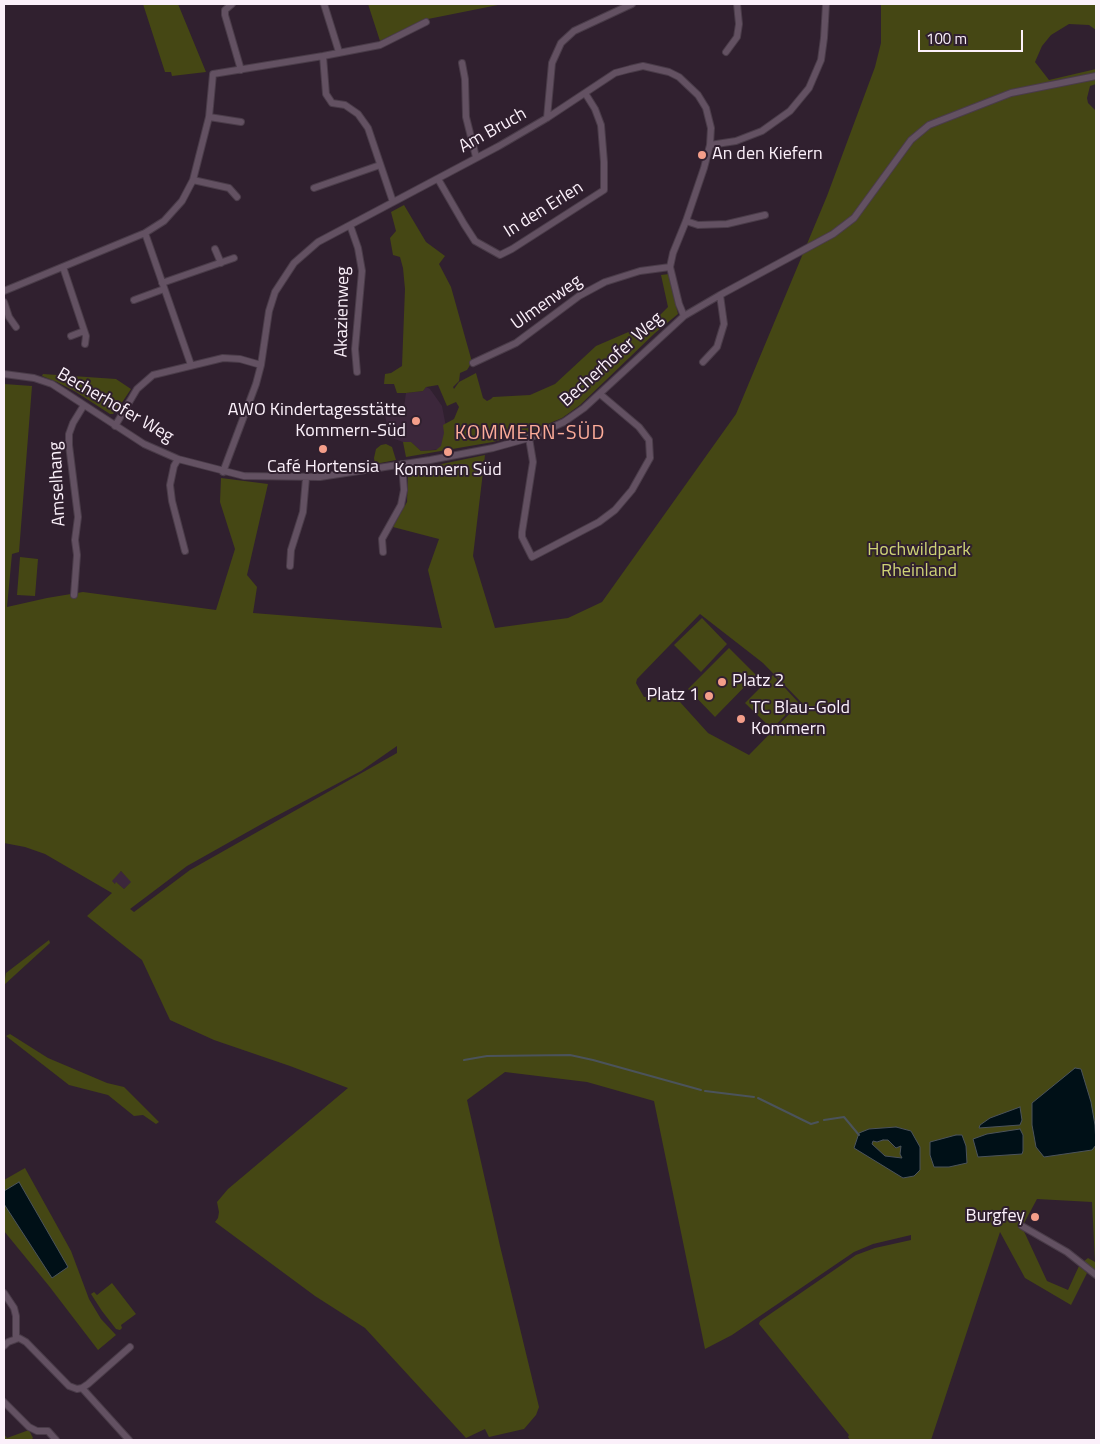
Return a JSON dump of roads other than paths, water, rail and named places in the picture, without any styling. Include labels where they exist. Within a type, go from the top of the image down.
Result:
[{"type":"street","points":[[232,4],[225,10],[225,15],[241,70]]},
{"type":"street","points":[[324,4],[339,52]]},
{"type":"street","points":[[547,118],[552,63],[561,43],[574,31],[632,4]]},
{"type":"street","points":[[726,52],[737,37],[737,4]]},
{"type":"street","points":[[710,145],[736,141],[762,131],[790,111],[809,88],[821,60],[826,4]]},
{"type":"street","points":[[4,291],[145,233],[164,221],[177,207],[193,180],[209,116],[213,74],[380,45],[426,22]]},
{"type":"street","points":[[324,56],[326,94],[332,103],[346,104],[358,114],[368,128],[393,202]]},
{"type":"street","points":[[462,63],[465,79],[466,117],[476,157]]},
{"type":"street","name":"Am Bruch","points":[[223,472],[256,384],[261,365],[269,311],[275,292],[294,263],[318,242],[438,179],[547,118],[615,73],[643,66],[669,72],[688,84],[706,108],[711,128],[710,145],[686,221],[673,253],[670,267]]},
{"type":"street","name":"Becherhofer Weg","points":[[5,376],[40,380],[52,384],[144,444],[178,459],[244,476],[320,477],[493,448],[529,438],[564,422],[600,394],[684,316],[720,295],[809,249],[833,234],[854,218],[910,140],[929,125],[1011,93],[1096,76]]},
{"type":"street","name":"In den Erlen","points":[[438,179],[475,241],[500,255],[512,249],[604,190],[601,125],[595,109],[585,93]]},
{"type":"street","points":[[209,116],[241,122]]},
{"type":"street","points":[[314,188],[380,165]]},
{"type":"street","points":[[193,180],[229,188],[237,196]]},
{"type":"street","points":[[686,221],[698,225],[727,224],[765,215]]},
{"type":"street","name":"Akazienweg","points":[[350,224],[358,248],[362,271],[355,349],[357,372]]},
{"type":"street","points":[[145,233],[191,365]]},
{"type":"street","points":[[215,249],[220,263]]},
{"type":"street","points":[[134,300],[163,286],[234,258]]},
{"type":"street","points":[[63,266],[86,336],[85,344]]},
{"type":"street","points":[[670,267],[679,304],[684,316]]},
{"type":"street","name":"Ulmenweg","points":[[473,363],[516,343],[579,296],[605,282],[640,271],[670,267]]},
{"type":"street","points":[[704,362],[717,347],[724,324],[720,295]]},
{"type":"street","points":[[4,302],[16,327]]},
{"type":"street","points":[[71,336],[84,331]]},
{"type":"street","points":[[115,426],[137,389],[153,375],[223,358],[240,359],[261,365]]},
{"type":"street","points":[[529,438],[533,462],[522,537],[532,557],[599,522],[615,510],[632,490],[650,458],[648,440],[639,427],[600,394]]},
{"type":"street","name":"Amselhang","points":[[74,595],[77,555],[75,540],[78,517],[69,434],[72,423],[84,405]]},
{"type":"street","points":[[178,459],[174,466],[170,485],[172,501],[185,551]]},
{"type":"street","points":[[382,552],[382,539],[400,505],[404,490],[402,464]]},
{"type":"street","points":[[290,566],[291,550],[306,498],[306,478]]},
{"type":"street","points":[[1022,1226],[1067,1252],[1096,1275]]},
{"type":"street","points":[[4,1293],[14,1308],[16,1339]]},
{"type":"street","points":[[4,1346],[8,1342],[19,1338],[26,1342],[69,1386],[82,1388],[129,1440]]},
{"type":"street","points":[[82,1388],[130,1346]]},
{"type":"street","points":[[4,1402],[29,1427],[37,1431],[48,1431],[56,1440]]},
{"type":"waterway","points":[[464,1060],[487,1056],[570,1055],[701,1090]]},
{"type":"waterway","points":[[705,1091],[754,1097]]},
{"type":"waterway","points":[[758,1098],[811,1124],[818,1122]]},
{"type":"waterway","points":[[824,1120],[844,1117],[859,1135]]},
{"type":"place","name":"An den Kiefern","points":[[702,155]]},
{"type":"place","name":"AWO Kindertagesstätte Kommern-Süd","points":[[416,421]]},
{"type":"place","name":"Café Hortensia","points":[[323,449]]},
{"type":"place","name":"Kommern Süd","points":[[448,452]]},
{"type":"place","name":"Platz 2","points":[[722,682]]},
{"type":"place","name":"Platz 1","points":[[709,696]]},
{"type":"place","name":"TC Blau-Gold Kommern","points":[[741,719]]},
{"type":"place","name":"Burgfey","points":[[1035,1217]]},
{"type":"district","name":"KOMMERN-SÜD","points":[[530,434]]},
{"type":"park label","name":"Hochwildpark Rheinland","points":[[919,561]]}]
